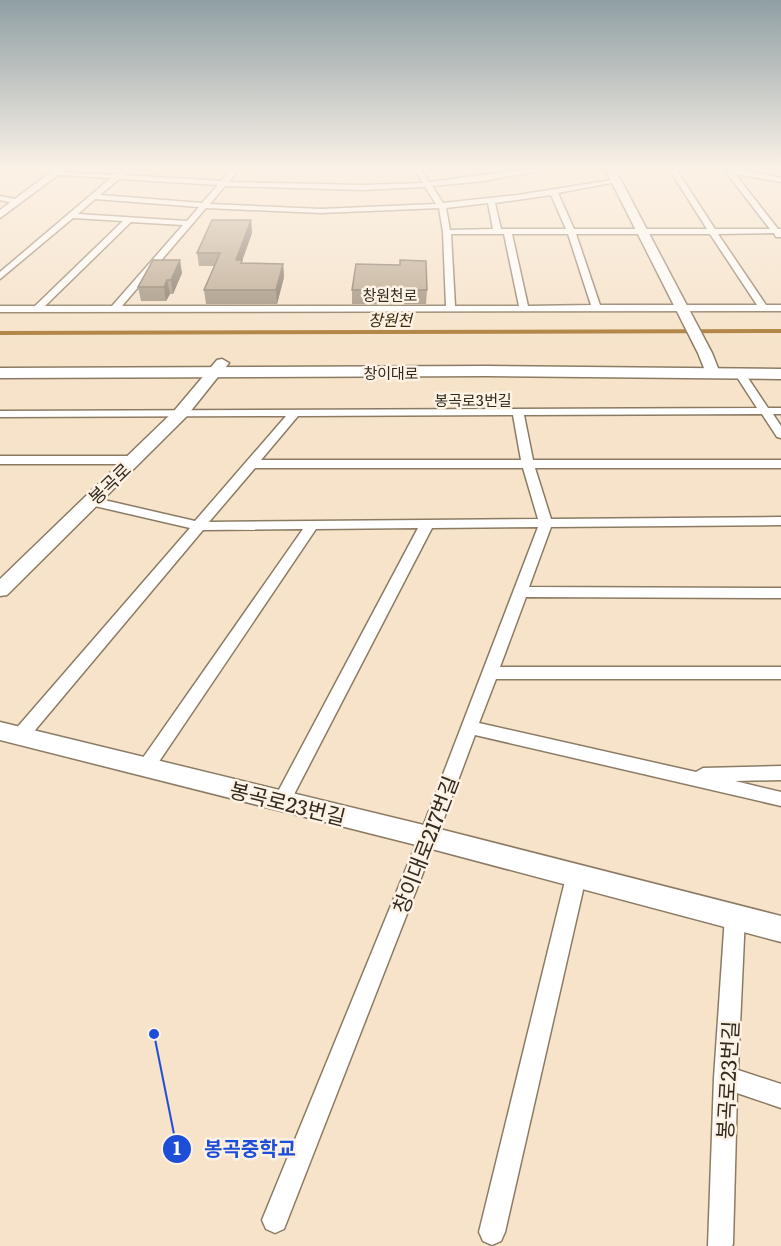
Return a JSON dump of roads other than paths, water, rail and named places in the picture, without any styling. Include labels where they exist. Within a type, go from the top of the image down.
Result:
[{"type":"main road","name":"창이대로","points":[[0,362],[218,368],[486,371],[781,361]]},
{"type":"main road","name":"창이대로","points":[[709,362],[740,374],[781,374]]},
{"type":"main road","name":"창이대로","points":[[0,373],[218,368]]},
{"type":"street","points":[[0,276],[59,227]]},
{"type":"street","points":[[37,309],[122,227]]},
{"type":"street","points":[[114,310],[186,227]]},
{"type":"street","points":[[446,227],[451,309]]},
{"type":"street","points":[[497,227],[498,232]]},
{"type":"street","points":[[569,227],[596,309]]},
{"type":"street","points":[[640,227],[709,362]]},
{"type":"street","points":[[711,227],[763,308]]},
{"type":"street","points":[[447,232],[714,231],[779,234]]},
{"type":"street","points":[[508,232],[524,309]]},
{"type":"street","name":"창원천로","points":[[0,309],[683,311],[781,308]]},
{"type":"street","name":"봉곡로","points":[[0,590],[180,414],[218,368]]},
{"type":"street","points":[[740,374],[781,435]]},
{"type":"street","name":"봉곡로3번길","points":[[0,414],[518,414],[781,411]]},
{"type":"street","points":[[10,733],[198,526],[294,414]]},
{"type":"street","points":[[518,414],[528,464],[546,523]]},
{"type":"street","points":[[0,460],[132,460]]},
{"type":"street","points":[[0,471],[14,460]]},
{"type":"street","points":[[251,464],[781,464]]},
{"type":"street","points":[[91,501],[198,526],[781,521]]},
{"type":"street","name":"창이대로217번길","points":[[275,1220],[428,837],[546,523]]},
{"type":"street","points":[[282,801],[428,524]]},
{"type":"street","points":[[146,767],[312,525]]},
{"type":"street","points":[[520,592],[781,593]]},
{"type":"street","points":[[490,672],[781,673]]},
{"type":"street","points":[[470,727],[781,799]]},
{"type":"street","name":"봉곡로23번길","points":[[10,733],[428,837],[781,929]]},
{"type":"street","points":[[679,775],[781,773]]},
{"type":"street","points":[[492,1232],[576,877]]},
{"type":"street","name":"봉곡로23번길","points":[[720,1244],[735,916]]},
{"type":"street","points":[[726,1078],[781,1096]]},
{"type":"waterway","name":"창원천","points":[[0,333],[781,331]]},
{"type":"place","name":"봉곡중학교","points":[[154,1034]]}]
